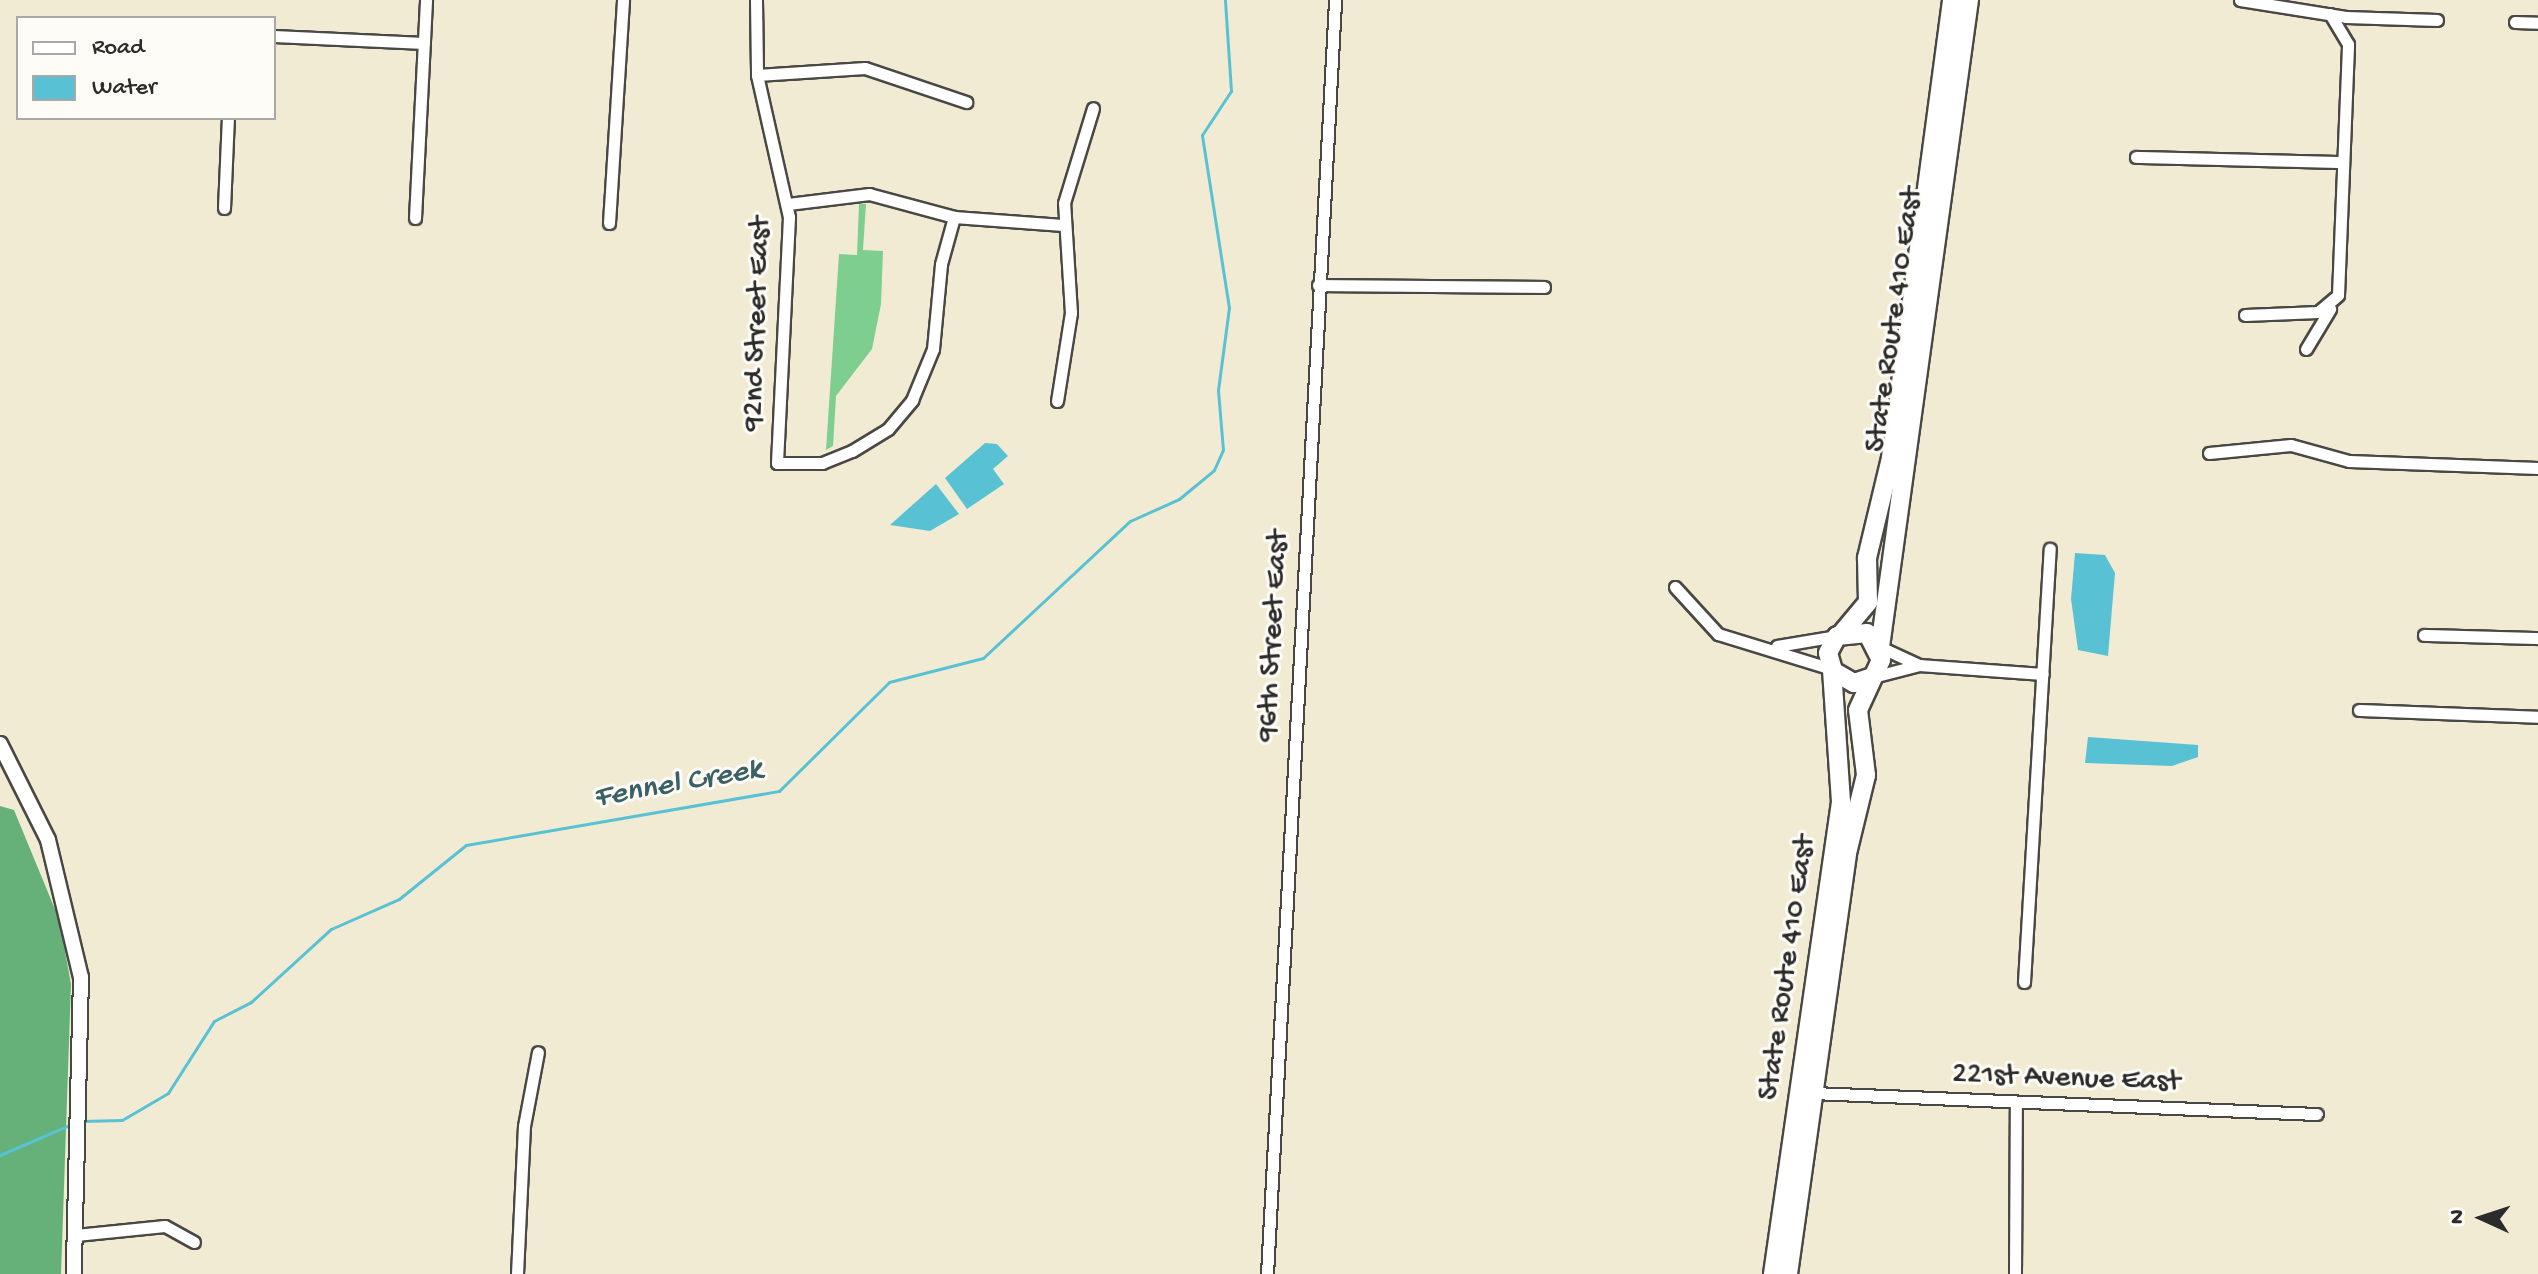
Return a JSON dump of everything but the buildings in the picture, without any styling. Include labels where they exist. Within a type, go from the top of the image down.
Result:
[{"type":"main road","name":"State Route 410 East","points":[[1840,634],[1868,602],[1867,558],[1891,458],[1952,0]]},
{"type":"main road","name":"State Route 410 East","points":[[1880,647],[1969,0]]},
{"type":"main road","points":[[1867,633],[1880,647],[1872,677],[1848,682],[1832,669],[1828,653],[1840,634],[1867,633]]},
{"type":"main road","name":"State Route 410 East","points":[[1773,1274],[1841,802],[1832,669]]},
{"type":"main road","name":"State Route 410 East","points":[[1788,1274],[1813,1093],[1866,775],[1858,710],[1872,677]]},
{"type":"street","points":[[415,218],[426,0]]},
{"type":"street","points":[[609,223],[623,0]]},
{"type":"street","name":"92nd Street East","points":[[756,0],[757,75],[788,204],[777,463],[822,463],[852,451],[888,429],[921,385],[954,217]]},
{"type":"street","name":"96th Street East","points":[[1267,1274],[1335,0]]},
{"type":"street","points":[[2240,0],[2330,14],[2437,20]]},
{"type":"street","points":[[2306,349],[2330,309],[2340,265],[2348,44],[2330,14]]},
{"type":"street","points":[[2515,22],[2538,23]]},
{"type":"street","points":[[276,36],[424,43]]},
{"type":"street","points":[[757,75],[865,68],[966,102]]},
{"type":"street","points":[[1057,401],[1071,313],[1063,225],[1093,108]]},
{"type":"street","points":[[224,208],[228,120]]},
{"type":"street","points":[[2136,157],[2342,162]]},
{"type":"street","points":[[788,204],[869,194],[954,217],[1063,225]]},
{"type":"street","points":[[1318,285],[1544,287]]},
{"type":"street","points":[[2245,315],[2330,309]]},
{"type":"street","points":[[2209,453],[2291,445],[2349,461],[2538,468]]},
{"type":"street","points":[[2024,982],[2050,549]]},
{"type":"street","points":[[1675,587],[1708,628],[1832,669]]},
{"type":"street","points":[[1760,646],[1840,634]]},
{"type":"street","points":[[2424,635],[2538,638]]},
{"type":"street","points":[[1880,647],[1919,665]]},
{"type":"street","points":[[1872,677],[1919,665],[2043,674]]},
{"type":"street","points":[[2359,710],[2538,717]]},
{"type":"street","points":[[0,744],[48,840],[74,932],[82,1023],[74,1274]]},
{"type":"street","points":[[517,1274],[524,1126],[538,1052]]},
{"type":"street","name":"221st Avenue East","points":[[1813,1093],[2317,1114]]},
{"type":"street","points":[[2015,1274],[2016,1102]]},
{"type":"street","points":[[76,1235],[165,1226],[194,1242]]},
{"type":"green space","points":[[859,204],[866,204],[863,250],[883,251],[881,304],[872,349],[836,396],[833,446],[826,450],[839,254],[857,255]]},
{"type":"green space","points":[[0,806],[14,810],[59,919],[71,984],[61,1274],[0,1274]]},
{"type":"water","points":[[985,443],[997,444],[1008,456],[993,469],[1004,484],[967,509],[945,478]]},
{"type":"water","points":[[936,484],[959,514],[930,531],[890,525]]},
{"type":"water","points":[[2075,553],[2105,555],[2115,573],[2108,656],[2078,650],[2071,599]]},
{"type":"water","points":[[2088,737],[2198,745],[2198,757],[2172,766],[2085,763]]},
{"type":"waterway","name":"Fennel Creek","points":[[82,1121],[122,1120],[168,1093],[214,1021],[251,1002],[331,929],[399,899],[466,845],[779,791],[889,682],[983,658],[1130,521],[1179,499],[1214,470],[1223,450],[1218,390],[1229,308],[1202,135],[1231,91],[1225,0]]},
{"type":"waterway","name":"Fennel Creek","points":[[0,1155],[74,1123]]}]
